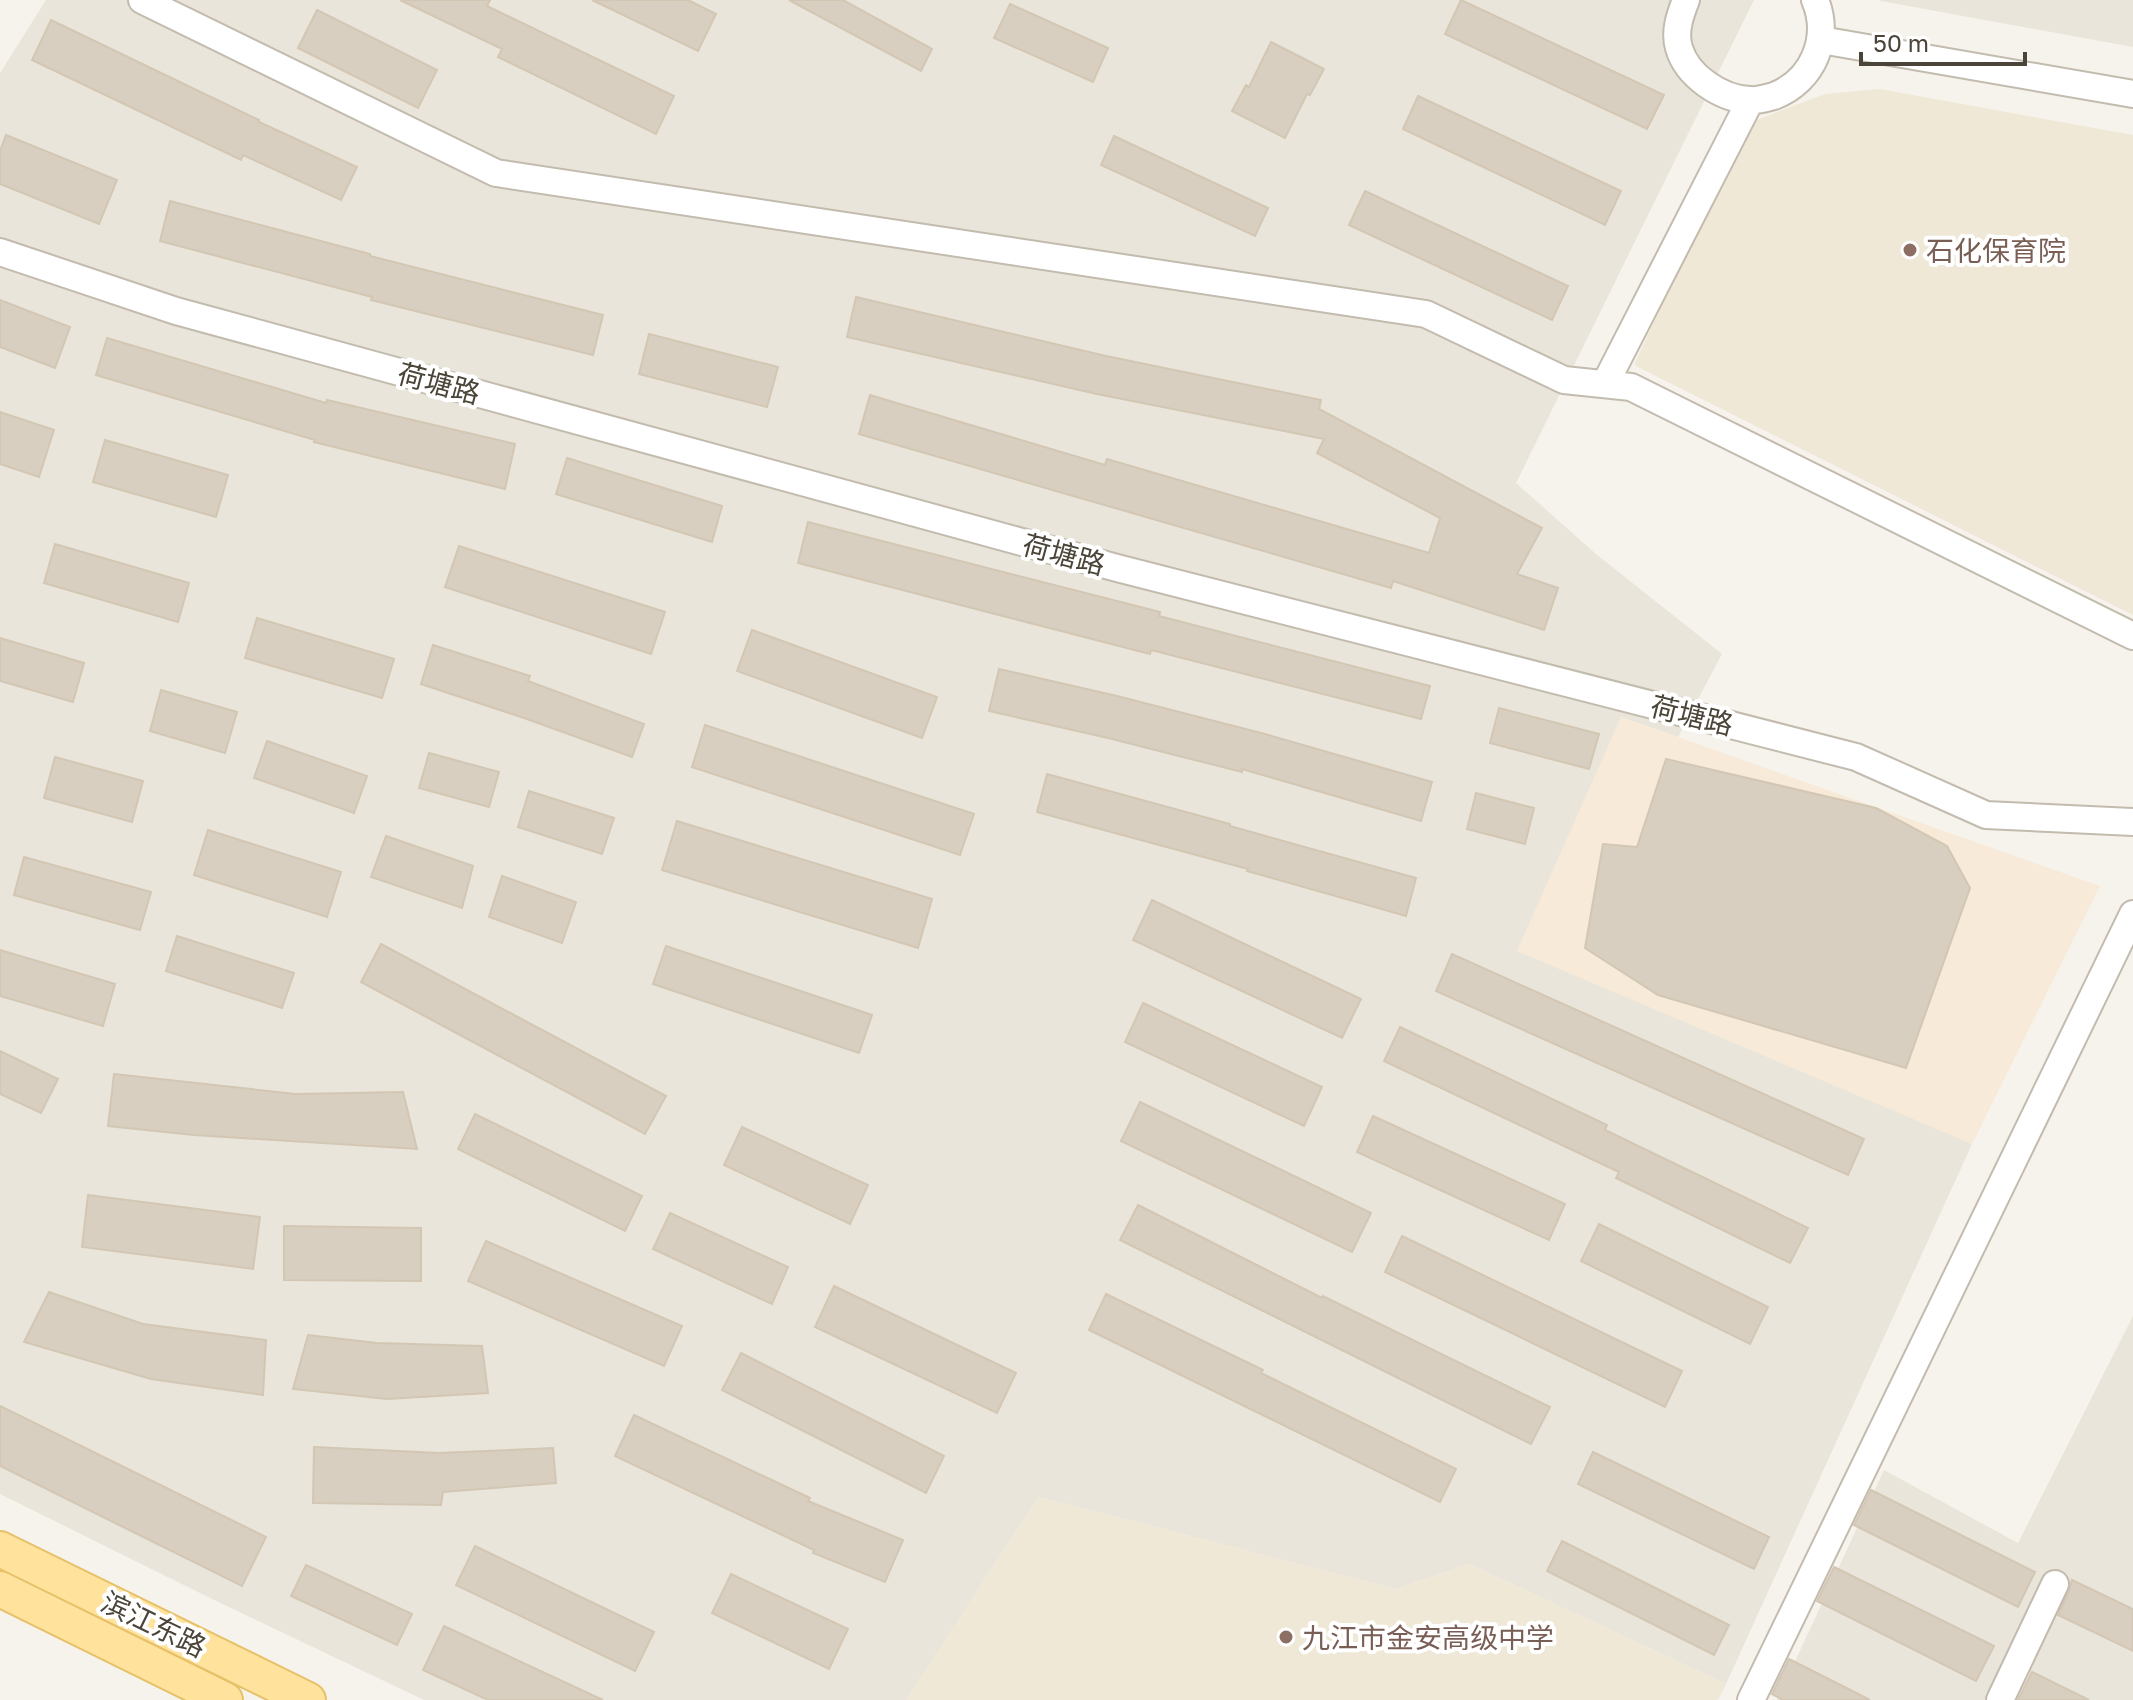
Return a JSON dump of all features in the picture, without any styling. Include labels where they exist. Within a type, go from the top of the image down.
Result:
[{"type":"main road","name":"滨江东路","points":[[0,1549],[308,1700]]},
{"type":"main road","name":"滨江东路","points":[[0,1589],[225,1700]]},
{"type":"street","points":[[142,0],[496,173],[1426,314],[1564,380],[1631,387],[2133,636]]},
{"type":"street","points":[[1686,0],[1677,29],[1678,47],[1686,63],[1696,76],[1714,88],[1750,101],[1787,90],[1799,80],[1817,55],[1821,20],[1815,0]]},
{"type":"street","points":[[1821,40],[2133,94]]},
{"type":"street","points":[[1605,384],[1750,101]]},
{"type":"street","name":"荷塘路","points":[[0,252],[176,311],[1117,568],[1856,757],[1986,815],[2133,822]]},
{"type":"street","points":[[1751,1700],[2133,914]]},
{"type":"street","points":[[2000,1700],[2055,1584]]},
{"type":"shaded area","points":[[46,0],[1754,0],[1516,483],[1596,554],[1722,654],[1678,737],[1621,717],[1886,1106],[1972,1144],[1726,1684],[1469,1564],[1395,1589],[1039,1497],[906,1700],[424,1700],[0,1494],[0,73]]},
{"type":"shaded area","points":[[2133,0],[2133,47],[1881,1]]},
{"type":"shaded area","name":"石化保育院","points":[[1880,89],[2133,135],[2133,615],[1634,365],[1746,124],[1825,94]]},
{"type":"shaded area","points":[[1621,717],[2100,886],[1972,1144],[1517,951]]},
{"type":"shaded area","points":[[2133,1316],[2133,1700],[1777,1700],[1884,1470],[2018,1543]]},
{"type":"shaded area","name":"九江市金安高级中学","points":[[1039,1497],[1395,1589],[1469,1564],[1726,1684],[1718,1700],[906,1700]]},
{"type":"building","points":[[400,0],[490,0],[487,6],[674,96],[656,134],[498,57],[502,49]]},
{"type":"building","points":[[592,0],[688,0],[716,14],[698,51]]},
{"type":"building","points":[[789,0],[843,0],[932,49],[921,71]]},
{"type":"building","points":[[1461,0],[1664,95],[1647,129],[1445,34]]},
{"type":"building","points":[[1010,4],[1108,48],[1093,82],[994,38]]},
{"type":"building","points":[[317,10],[437,70],[418,108],[298,48]]},
{"type":"building","points":[[51,20],[357,167],[341,200],[243,155],[241,160],[32,60]]},
{"type":"building","points":[[1271,42],[1324,69],[1310,95],[1307,94],[1285,138],[1232,111],[1246,85],[1249,87]]},
{"type":"building","points":[[1418,96],[1621,191],[1605,225],[1403,129]]},
{"type":"building","points":[[6,135],[117,180],[99,224],[0,184],[0,151]]},
{"type":"building","points":[[1114,136],[1268,208],[1255,236],[1101,165]]},
{"type":"building","points":[[1365,191],[1568,286],[1552,320],[1349,225]]},
{"type":"building","points":[[170,201],[603,315],[593,355],[371,300],[372,297],[160,241]]},
{"type":"building","points":[[856,297],[1106,356],[1321,400],[1319,409],[1542,528],[1517,574],[1558,588],[1544,630],[1393,581],[1391,588],[859,434],[870,395],[1105,465],[1107,459],[1429,553],[1440,518],[1317,453],[1324,439],[1097,394],[847,337]]},
{"type":"building","points":[[0,300],[70,327],[55,368],[0,347]]},
{"type":"building","points":[[649,334],[778,367],[767,407],[639,374]]},
{"type":"building","points":[[107,338],[326,403],[327,400],[515,444],[505,489],[314,442],[96,375]]},
{"type":"building","points":[[0,412],[54,430],[39,477],[0,464]]},
{"type":"building","points":[[105,440],[228,475],[216,517],[93,482]]},
{"type":"building","points":[[567,458],[722,506],[712,542],[556,494]]},
{"type":"building","points":[[808,522],[1160,612],[1159,616],[1430,686],[1421,719],[1151,650],[1150,654],[798,563]]},
{"type":"building","points":[[55,544],[189,583],[178,622],[44,583]]},
{"type":"building","points":[[459,546],[665,612],[651,654],[445,587]]},
{"type":"building","points":[[257,618],[394,659],[382,698],[245,658]]},
{"type":"building","points":[[752,630],[937,697],[922,738],[737,671]]},
{"type":"building","points":[[0,638],[84,663],[73,702],[0,681]]},
{"type":"building","points":[[433,645],[530,676],[528,681],[644,724],[632,757],[421,684]]},
{"type":"building","points":[[999,669],[1265,734],[1432,782],[1421,821],[1242,769],[1242,772],[989,711]]},
{"type":"building","points":[[161,690],[237,712],[225,753],[150,731]]},
{"type":"building","points":[[1499,708],[1599,734],[1589,769],[1490,743]]},
{"type":"building","points":[[705,725],[974,814],[960,855],[692,767]]},
{"type":"building","points":[[267,741],[367,776],[354,813],[254,778]]},
{"type":"building","points":[[429,753],[499,772],[489,807],[419,788]]},
{"type":"building","points":[[55,757],[143,781],[132,822],[44,798]]},
{"type":"building","points":[[1666,759],[1876,808],[1947,846],[1970,888],[1906,1068],[1658,995],[1585,948],[1603,844],[1637,847]]},
{"type":"building","points":[[1047,774],[1416,878],[1406,916],[1037,812]]},
{"type":"building","points":[[529,791],[614,818],[602,854],[518,827]]},
{"type":"building","points":[[1476,793],[1534,808],[1525,844],[1467,829]]},
{"type":"building","points":[[677,821],[932,899],[918,948],[662,870]]},
{"type":"building","points":[[208,830],[341,872],[327,917],[194,875]]},
{"type":"building","points":[[386,836],[473,866],[462,908],[371,877]]},
{"type":"building","points":[[24,857],[151,892],[140,930],[14,895]]},
{"type":"building","points":[[502,876],[576,902],[562,943],[489,917]]},
{"type":"building","points":[[1152,900],[1361,999],[1342,1038],[1133,940]]},
{"type":"building","points":[[177,936],[294,973],[282,1008],[166,971]]},
{"type":"building","points":[[381,944],[666,1096],[645,1134],[361,982]]},
{"type":"building","points":[[666,946],[872,1015],[859,1053],[653,984]]},
{"type":"building","points":[[0,950],[115,984],[103,1026],[0,996]]},
{"type":"building","points":[[1452,954],[1864,1139],[1848,1175],[1436,991]]},
{"type":"building","points":[[1143,1003],[1322,1087],[1304,1126],[1125,1042]]},
{"type":"building","points":[[1400,1027],[1607,1125],[1605,1130],[1808,1228],[1790,1263],[1616,1178],[1619,1172],[1384,1061]]},
{"type":"building","points":[[0,1051],[58,1079],[41,1113],[0,1094]]},
{"type":"building","points":[[114,1074],[296,1094],[403,1092],[417,1149],[194,1135],[108,1126]]},
{"type":"building","points":[[1140,1102],[1371,1213],[1352,1252],[1121,1141]]},
{"type":"building","points":[[475,1114],[642,1196],[625,1231],[458,1149]]},
{"type":"building","points":[[1373,1116],[1565,1204],[1549,1240],[1357,1152]]},
{"type":"building","points":[[742,1127],[868,1185],[850,1224],[724,1165]]},
{"type":"building","points":[[88,1195],[260,1217],[253,1269],[82,1247]]},
{"type":"building","points":[[1138,1205],[1322,1298],[1550,1407],[1531,1444],[1120,1240]]},
{"type":"building","points":[[670,1213],[788,1267],[772,1304],[653,1249]]},
{"type":"building","points":[[1599,1224],[1768,1307],[1750,1344],[1581,1261]]},
{"type":"building","points":[[284,1226],[421,1228],[421,1281],[284,1280]]},
{"type":"building","points":[[1402,1236],[1682,1371],[1665,1407],[1385,1272]]},
{"type":"building","points":[[486,1241],[682,1326],[664,1366],[468,1281]]},
{"type":"building","points":[[834,1286],[1016,1373],[997,1413],[815,1327]]},
{"type":"building","points":[[49,1292],[143,1324],[266,1340],[263,1395],[151,1379],[24,1342]]},
{"type":"building","points":[[1106,1294],[1456,1469],[1440,1502],[1089,1330]]},
{"type":"building","points":[[308,1335],[377,1343],[482,1346],[488,1393],[387,1399],[293,1389]]},
{"type":"building","points":[[741,1353],[944,1456],[926,1493],[722,1390]]},
{"type":"building","points":[[0,1406],[266,1537],[242,1586],[0,1466]]},
{"type":"building","points":[[634,1415],[810,1498],[808,1501],[903,1540],[885,1582],[813,1553],[814,1550],[615,1456]]},
{"type":"building","points":[[314,1447],[439,1453],[553,1448],[556,1483],[443,1492],[441,1505],[313,1503]]},
{"type":"building","points":[[1593,1452],[1769,1537],[1754,1569],[1578,1484]]},
{"type":"building","points":[[1871,1490],[2035,1572],[2018,1607],[1854,1525]]},
{"type":"building","points":[[1562,1541],[1729,1625],[1714,1655],[1547,1571]]},
{"type":"building","points":[[475,1546],[654,1632],[635,1671],[456,1585]]},
{"type":"building","points":[[306,1565],[412,1614],[397,1645],[291,1596]]},
{"type":"building","points":[[1834,1567],[1994,1646],[1976,1681],[1817,1601]]},
{"type":"building","points":[[731,1574],[848,1629],[829,1669],[712,1613]]},
{"type":"building","points":[[2072,1580],[2133,1609],[2133,1651],[2058,1615]]},
{"type":"building","points":[[444,1626],[603,1700],[488,1700],[423,1670]]},
{"type":"building","points":[[1789,1659],[1870,1700],[1783,1700],[1772,1694]]},
{"type":"building","points":[[2032,1672],[2089,1700],[2018,1700]]},
{"type":"place","name":"石化保育院","points":[[1910,250]]},
{"type":"place","name":"九江市金安高级中学","points":[[1286,1637]]}]
